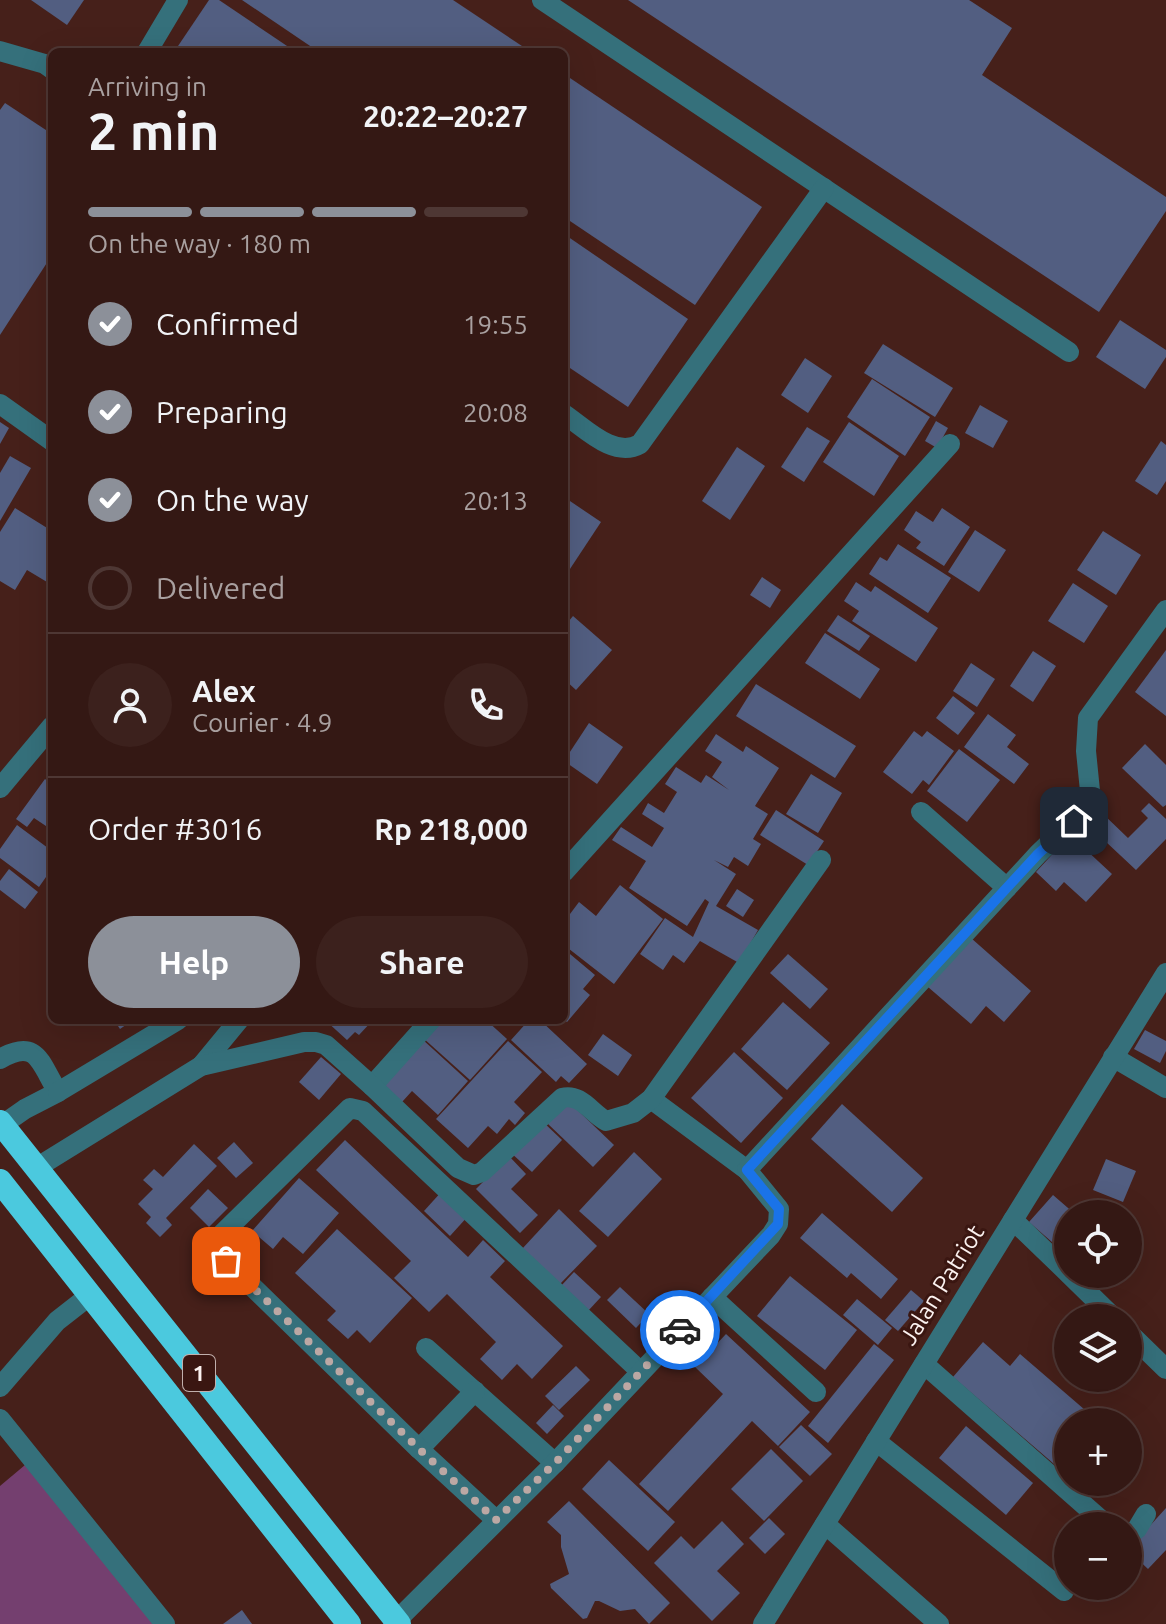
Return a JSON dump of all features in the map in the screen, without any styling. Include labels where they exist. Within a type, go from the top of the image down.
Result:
[{"type":"highway","name":"1","points":[[1,1123],[397,1623]]},
{"type":"highway","name":"1","points":[[0,1181],[349,1624]]},
{"type":"highway","points":[[89,1296],[119,1273]]},
{"type":"street","points":[[149,48],[178,0]]},
{"type":"street","points":[[542,0],[1069,352]]},
{"type":"street","points":[[0,51],[48,66]]},
{"type":"street","points":[[568,417],[613,447],[626,450],[640,444],[824,188]]},
{"type":"street","points":[[0,404],[48,438]]},
{"type":"street","points":[[568,868],[950,444]]},
{"type":"street","points":[[747,1170],[1038,854],[1086,808],[1090,791],[1086,751],[1088,718],[1166,610]]},
{"type":"street","points":[[0,788],[48,731]]},
{"type":"street","points":[[921,812],[1007,888]]},
{"type":"street","points":[[36,1168],[201,1066],[304,1042],[326,1045],[464,1173],[474,1175],[482,1172],[562,1098],[577,1098],[606,1121],[633,1113],[651,1099],[821,860]]},
{"type":"street","name":"Jalan Patriot","points":[[763,1624],[1166,973]]},
{"type":"street","points":[[1,1123],[171,1024]]},
{"type":"street","points":[[201,1066],[236,1024]]},
{"type":"street","points":[[372,1086],[427,1024]]},
{"type":"street","points":[[0,1059],[15,1050],[28,1051],[40,1060],[58,1092]]},
{"type":"street","points":[[1113,1057],[1166,1088]]},
{"type":"street","points":[[397,1623],[555,1463],[771,1235],[780,1217],[774,1202],[747,1170],[651,1099]]},
{"type":"street","points":[[496,1520],[226,1261],[220,1249],[222,1234],[350,1108],[368,1114],[640,1371]]},
{"type":"street","points":[[1013,1220],[1054,1260]]},
{"type":"street","points":[[1083,1288],[1099,1304]]},
{"type":"street","points":[[0,1387],[57,1321],[89,1296]]},
{"type":"street","points":[[712,1297],[816,1392]]},
{"type":"street","points":[[1142,1346],[1166,1369]]},
{"type":"street","points":[[426,1348],[555,1463]]},
{"type":"street","points":[[924,1364],[1092,1512]]},
{"type":"street","points":[[419,1449],[475,1391]]},
{"type":"street","points":[[0,1419],[165,1624]]},
{"type":"street","points":[[876,1441],[1054,1583]]},
{"type":"street","points":[[1142,1521],[1146,1514]]},
{"type":"street","points":[[825,1524],[939,1624]]},
{"type":"shaded area","points":[[25,1465],[160,1624],[0,1624],[0,1486]]},
{"type":"building","points":[[31,0],[84,0],[67,25]]},
{"type":"building","points":[[209,0],[219,0],[290,48],[177,48]]},
{"type":"building","points":[[242,0],[453,0],[525,48],[313,48]]},
{"type":"building","points":[[628,0],[969,0],[1012,28],[982,75],[1166,197],[1166,211],[1099,312]]},
{"type":"building","points":[[568,77],[762,207],[695,305],[568,220]]},
{"type":"building","points":[[5,103],[48,131],[48,261],[0,335],[0,110]]},
{"type":"building","points":[[568,237],[688,319],[628,407],[568,367]]},
{"type":"building","points":[[1120,320],[1166,350],[1166,357],[1145,389],[1096,357]]},
{"type":"building","points":[[883,344],[953,388],[935,417],[864,373]]},
{"type":"building","points":[[805,358],[832,376],[808,413],[781,395]]},
{"type":"building","points":[[872,379],[930,417],[905,456],[847,417]]},
{"type":"building","points":[[980,405],[1008,421],[993,448],[965,433]]},
{"type":"building","points":[[936,421],[948,428],[937,448],[925,441]]},
{"type":"building","points":[[0,422],[9,428],[0,444]]},
{"type":"building","points":[[849,422],[899,456],[874,496],[823,462]]},
{"type":"building","points":[[807,427],[830,441],[804,482],[781,467]]},
{"type":"building","points":[[1161,441],[1166,445],[1166,481],[1157,495],[1135,481]]},
{"type":"building","points":[[737,447],[765,466],[730,520],[702,501]]},
{"type":"building","points":[[10,456],[31,468],[0,521],[0,473]]},
{"type":"building","points":[[568,500],[601,522],[568,572]]},
{"type":"building","points":[[15,508],[48,529],[47,582],[27,570],[15,590],[0,581],[0,532]]},
{"type":"building","points":[[942,508],[970,527],[944,566],[916,548],[921,542],[904,530],[916,511],[933,522]]},
{"type":"building","points":[[975,530],[1006,550],[979,592],[948,572]]},
{"type":"building","points":[[1103,531],[1141,555],[1116,595],[1077,570]]},
{"type":"building","points":[[898,544],[951,578],[928,613],[869,574],[880,557],[887,561]]},
{"type":"building","points":[[762,577],[781,590],[770,608],[750,595]]},
{"type":"building","points":[[856,582],[871,592],[875,586],[938,628],[916,662],[852,621],[859,611],[844,601]]},
{"type":"building","points":[[1073,583],[1108,606],[1084,643],[1048,621]]},
{"type":"building","points":[[838,615],[870,636],[859,651],[827,631]]},
{"type":"building","points":[[573,616],[612,650],[576,690],[568,683],[568,622]]},
{"type":"building","points":[[825,633],[880,669],[860,699],[805,663]]},
{"type":"building","points":[[1166,650],[1166,716],[1135,692]]},
{"type":"building","points":[[1033,651],[1056,666],[1033,702],[1010,686]]},
{"type":"building","points":[[971,663],[995,679],[977,707],[953,691]]},
{"type":"building","points":[[756,684],[856,746],[835,778],[736,716]]},
{"type":"building","points":[[953,696],[975,713],[958,735],[936,718]]},
{"type":"building","points":[[988,714],[1016,735],[1007,747],[1029,764],[1014,784],[964,747]]},
{"type":"building","points":[[589,723],[623,747],[597,784],[568,764],[568,755]]},
{"type":"building","points":[[914,731],[922,737],[927,731],[954,751],[929,785],[923,780],[912,794],[883,772]]},
{"type":"building","points":[[716,734],[743,752],[746,746],[779,768],[755,806],[768,814],[753,839],[761,844],[748,866],[734,857],[728,867],[714,860],[736,874],[716,906],[758,930],[739,963],[700,941],[684,963],[673,955],[663,970],[640,954],[665,918],[693,937],[709,902],[705,899],[687,926],[629,888],[646,861],[612,840],[621,827],[652,847],[664,828],[642,814],[648,803],[664,813],[677,792],[665,784],[676,767],[701,783],[706,775],[729,790],[712,777],[722,762],[705,751]]},
{"type":"building","points":[[1145,744],[1166,765],[1166,805],[1163,807],[1122,768]]},
{"type":"building","points":[[959,749],[1000,780],[967,822],[927,791]]},
{"type":"building","points":[[811,774],[842,793],[818,833],[786,814]]},
{"type":"building","points":[[45,779],[48,782],[48,827],[34,818],[27,827],[16,819]]},
{"type":"building","points":[[1149,803],[1166,819],[1166,839],[1136,870],[1089,826],[1102,813],[1128,838],[1148,818],[1141,811]]},
{"type":"building","points":[[776,810],[824,841],[808,865],[760,835]]},
{"type":"building","points":[[17,825],[48,848],[48,878],[39,887],[0,858],[0,849]]},
{"type":"building","points":[[1070,835],[1112,874],[1086,902],[1064,882],[1056,891],[1036,872]]},
{"type":"building","points":[[9,869],[38,892],[25,909],[0,890],[0,881]]},
{"type":"building","points":[[620,885],[663,919],[614,984],[568,948],[568,917],[579,902],[596,916]]},
{"type":"building","points":[[737,889],[754,900],[743,917],[726,906]]},
{"type":"building","points":[[971,938],[1031,991],[1004,1022],[986,1006],[971,1024],[928,987]]},
{"type":"building","points":[[568,952],[595,975],[583,989],[590,995],[568,1021]]},
{"type":"building","points":[[788,954],[828,989],[810,1009],[770,973]]},
{"type":"building","points":[[783,1002],[830,1043],[787,1090],[741,1049]]},
{"type":"building","points":[[329,1024],[369,1024],[359,1035],[355,1032],[347,1040]]},
{"type":"building","points":[[435,1024],[490,1024],[507,1039],[470,1080],[422,1037]]},
{"type":"building","points":[[525,1024],[544,1024],[587,1064],[569,1083],[561,1076],[556,1082],[511,1040]]},
{"type":"building","points":[[1145,1030],[1166,1041],[1166,1051],[1160,1063],[1134,1049]]},
{"type":"building","points":[[603,1034],[632,1055],[618,1076],[588,1055]]},
{"type":"building","points":[[422,1039],[468,1081],[438,1115],[412,1091],[402,1102],[381,1083]]},
{"type":"building","points":[[508,1041],[542,1072],[514,1102],[525,1113],[515,1125],[509,1119],[497,1134],[488,1126],[468,1148],[436,1119]]},
{"type":"building","points":[[734,1052],[783,1098],[741,1143],[691,1098]]},
{"type":"building","points":[[321,1057],[341,1074],[319,1100],[299,1082]]},
{"type":"building","points":[[568,1101],[614,1145],[593,1167],[547,1123]]},
{"type":"building","points":[[842,1104],[923,1178],[892,1212],[811,1139]]},
{"type":"building","points":[[541,1120],[562,1140],[532,1172],[510,1152]]},
{"type":"building","points":[[345,1140],[468,1257],[483,1240],[505,1261],[490,1277],[563,1346],[532,1379],[517,1364],[502,1380],[480,1359],[496,1342],[447,1294],[429,1312],[394,1278],[411,1261],[316,1170]]},
{"type":"building","points":[[234,1142],[253,1163],[236,1178],[217,1158]]},
{"type":"building","points":[[194,1144],[217,1166],[166,1218],[172,1225],[160,1237],[146,1223],[151,1217],[138,1204],[153,1189],[143,1180],[154,1169],[163,1177]]},
{"type":"building","points":[[634,1152],[662,1179],[608,1237],[579,1211]]},
{"type":"building","points":[[509,1156],[526,1174],[511,1189],[538,1215],[520,1233],[476,1189]]},
{"type":"building","points":[[1106,1159],[1136,1171],[1124,1200],[1093,1190]]},
{"type":"building","points":[[299,1178],[339,1213],[303,1254],[283,1237],[273,1249],[252,1231]]},
{"type":"building","points":[[208,1189],[228,1208],[209,1227],[190,1208]]},
{"type":"building","points":[[443,1190],[469,1215],[450,1236],[424,1211]]},
{"type":"building","points":[[1053,1195],[1059,1200],[1054,1200],[1054,1244],[1029,1222]]},
{"type":"building","points":[[559,1209],[597,1246],[559,1285],[522,1249]]},
{"type":"building","points":[[822,1213],[898,1279],[881,1299],[851,1273],[847,1278],[800,1238]]},
{"type":"building","points":[[337,1229],[412,1298],[370,1343],[357,1330],[348,1339],[327,1320],[336,1311],[295,1273]]},
{"type":"building","points":[[574,1272],[601,1297],[587,1312],[560,1287]]},
{"type":"building","points":[[790,1276],[857,1330],[825,1370],[757,1316]]},
{"type":"building","points":[[620,1287],[649,1314],[636,1328],[607,1300]]},
{"type":"building","points":[[911,1290],[924,1301],[898,1331],[885,1320]]},
{"type":"building","points":[[857,1299],[892,1328],[878,1345],[843,1315]]},
{"type":"building","points":[[726,1334],[810,1412],[778,1446],[752,1421],[668,1511],[639,1484],[723,1394],[695,1367]]},
{"type":"building","points":[[983,1342],[1010,1366],[1020,1354],[1054,1383],[1054,1392],[1064,1392],[1083,1408],[1054,1408],[1054,1464],[953,1377]]},
{"type":"building","points":[[874,1344],[894,1360],[828,1443],[808,1426]]},
{"type":"building","points":[[576,1366],[590,1380],[559,1410],[545,1396]]},
{"type":"building","points":[[553,1405],[564,1416],[547,1434],[536,1423]]},
{"type":"building","points":[[801,1425],[832,1454],[810,1476],[779,1447]]},
{"type":"building","points":[[966,1426],[1033,1483],[1006,1515],[939,1458]]},
{"type":"building","points":[[771,1449],[803,1481],[764,1521],[731,1489]]},
{"type":"building","points":[[609,1460],[675,1522],[648,1551],[582,1489]]},
{"type":"building","points":[[569,1501],[670,1603],[649,1624],[635,1609],[620,1611],[599,1601],[595,1601],[587,1618],[583,1619],[551,1588],[550,1584],[569,1574],[561,1547],[561,1535],[547,1522]]},
{"type":"building","points":[[1166,1508],[1166,1550],[1148,1569],[1142,1563],[1142,1535]]},
{"type":"building","points":[[769,1518],[785,1534],[765,1554],[749,1538]]},
{"type":"building","points":[[722,1521],[744,1544],[717,1571],[740,1593],[712,1621],[654,1563],[681,1536],[694,1549]]},
{"type":"building","points":[[242,1610],[252,1624],[223,1624]]},
{"type":"way so far","points":[[226,1261],[496,1520],[555,1463],[680,1330]]},
{"type":"route","points":[[680,1330],[778,1224],[779,1209],[747,1170],[1038,854],[1074,821]]}]
